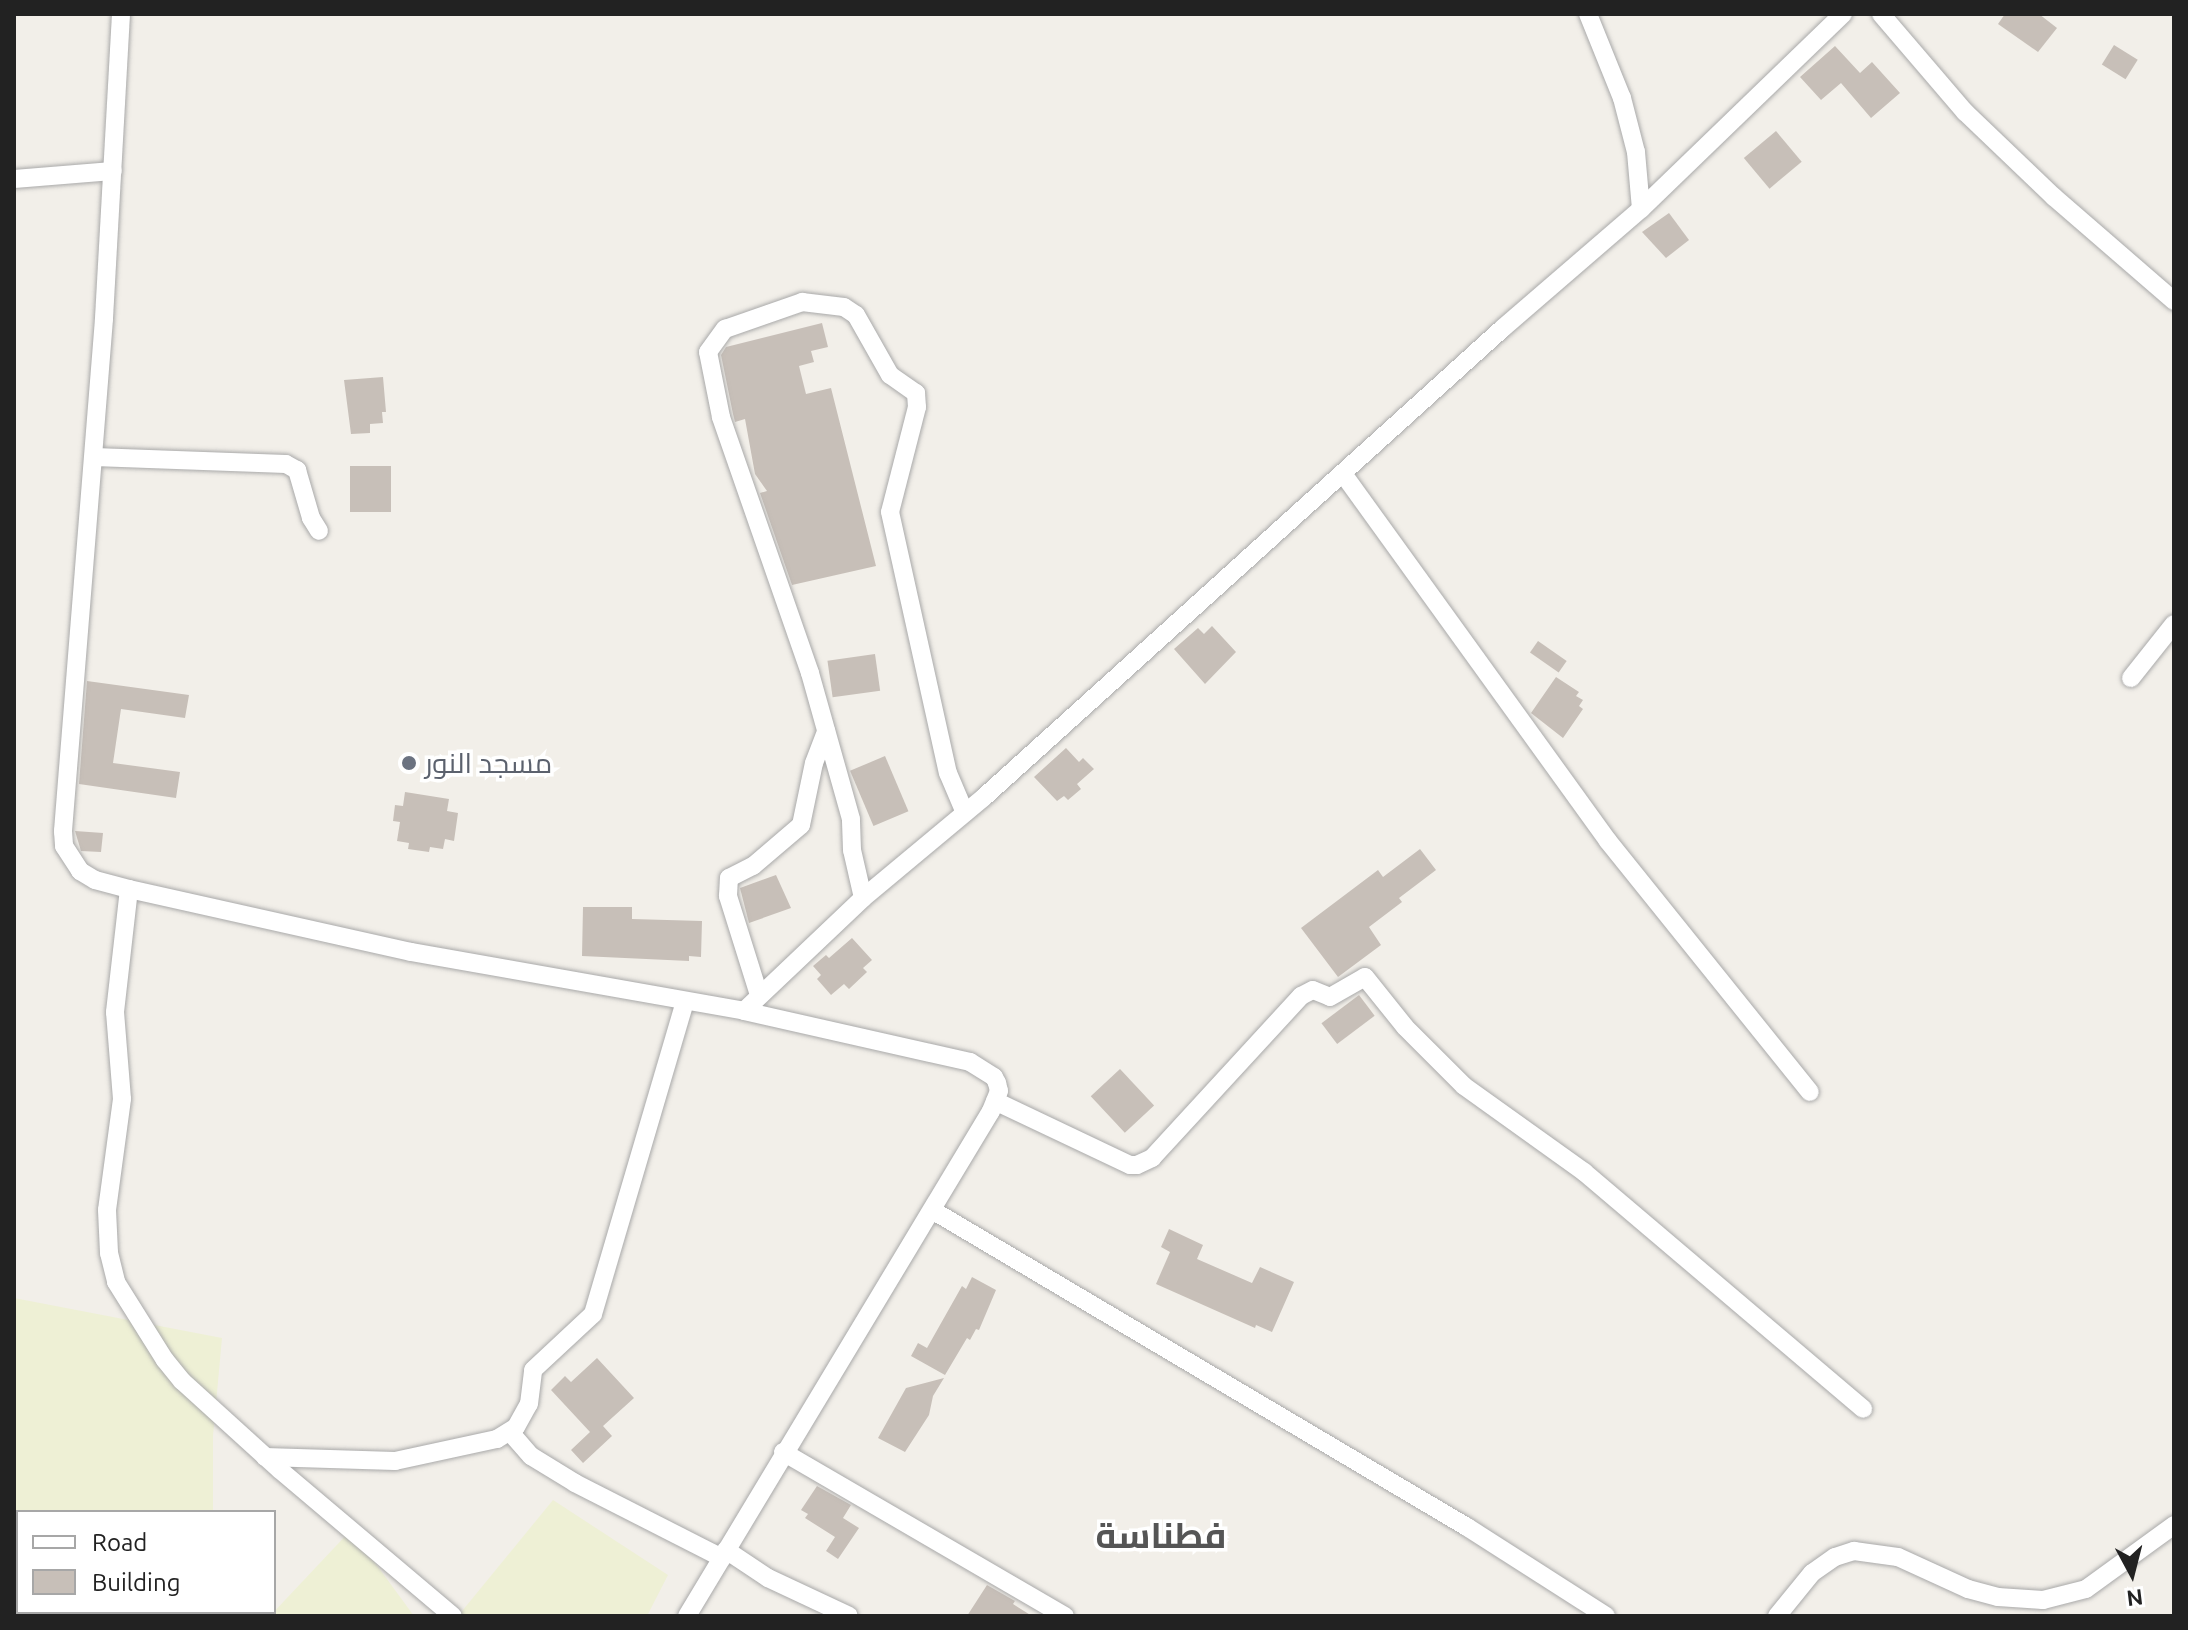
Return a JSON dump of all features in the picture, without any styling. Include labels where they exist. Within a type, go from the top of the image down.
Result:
[{"type":"street","points":[[121,14],[94,457],[63,831],[64,846],[80,871],[95,880],[129,889],[411,952],[744,1011],[970,1062],[994,1077],[999,1091],[932,1210],[783,1452],[687,1616]]},
{"type":"street","points":[[1588,14],[1622,98],[1636,152],[1641,209]]},
{"type":"street","points":[[744,1011],[863,898],[965,813],[1344,475],[1503,328],[1641,209],[1843,14]]},
{"type":"street","points":[[1881,14],[1965,112],[2054,197],[2174,301]]},
{"type":"street","points":[[14,179],[113,171]]},
{"type":"street","points":[[863,898],[853,860],[851,819],[810,673],[721,417],[708,352],[725,329],[802,302],[844,307],[856,315],[890,375],[916,393],[917,407],[890,512],[948,773],[965,813]]},
{"type":"street","points":[[94,457],[286,464],[297,470],[311,518],[319,531]]},
{"type":"street","points":[[1344,475],[1608,841],[1810,1092]]},
{"type":"street","points":[[2131,678],[2174,624]]},
{"type":"street","points":[[759,995],[728,896],[729,878],[778,848],[801,825],[814,763],[826,731]]},
{"type":"street","points":[[129,889],[115,1012],[123,1081],[107,1210],[116,1282],[165,1360],[182,1381],[265,1457],[453,1616]]},
{"type":"street","points":[[995,1101],[1130,1165],[1137,1165],[1152,1158],[1301,996],[1313,990],[1330,997],[1365,977],[1405,1027],[1464,1086],[1584,1172],[1863,1409]]},
{"type":"street","points":[[265,1457],[395,1461],[462,1448],[510,1432],[526,1412],[533,1370],[593,1314],[685,1002]]},
{"type":"street","points":[[932,1210],[1467,1527],[1606,1616]]},
{"type":"street","points":[[510,1432],[531,1456],[575,1483],[849,1616]]},
{"type":"street","points":[[783,1452],[1065,1616]]},
{"type":"street","points":[[1777,1616],[1812,1573],[1835,1557],[1854,1551],[1875,1551],[1898,1557],[1968,1589],[1998,1597],[2043,1600],[2086,1589],[2174,1525]]},
{"type":"green space","points":[[14,1298],[222,1338],[213,1436],[213,1510],[16,1510],[16,1614],[213,1616],[14,1616]]},
{"type":"green space","points":[[553,1500],[668,1575],[647,1616],[458,1616]]},
{"type":"green space","points":[[351,1530],[414,1616],[270,1616],[276,1614],[276,1610]]},
{"type":"building","points":[[2005,14],[2039,14],[2057,28],[2038,52],[1998,24]]},
{"type":"building","points":[[2114,45],[2138,60],[2126,79],[2102,65]]},
{"type":"building","points":[[1835,46],[1860,73],[1872,62],[1900,93],[1871,118],[1841,83],[1821,100],[1800,77]]},
{"type":"building","points":[[1776,131],[1802,162],[1770,189],[1744,158]]},
{"type":"building","points":[[1669,213],[1689,240],[1666,258],[1642,232]]},
{"type":"building","points":[[822,323],[828,347],[811,351],[814,362],[799,366],[806,394],[831,388],[876,566],[792,585],[760,493],[767,491],[755,474],[745,419],[735,422],[721,355],[726,347]]},
{"type":"building","points":[[383,377],[386,412],[382,412],[383,423],[370,424],[370,433],[351,434],[344,380]]},
{"type":"building","points":[[350,466],[391,466],[391,512],[350,512]]},
{"type":"building","points":[[1212,626],[1236,652],[1205,684],[1174,649],[1198,628],[1204,634]]},
{"type":"building","points":[[1538,641],[1567,661],[1559,673],[1530,652]]},
{"type":"building","points":[[875,654],[880,691],[833,697],[827,661]]},
{"type":"building","points":[[1556,677],[1579,692],[1576,696],[1583,700],[1579,706],[1583,709],[1563,738],[1531,713]]},
{"type":"building","points":[[87,681],[189,695],[185,718],[121,709],[113,763],[180,772],[176,798],[79,784]]},
{"type":"building","points":[[1066,748],[1079,762],[1083,758],[1094,769],[1077,784],[1081,789],[1068,800],[1064,796],[1057,801],[1034,777]]},
{"type":"building","points":[[885,756],[908,811],[873,826],[850,771]]},
{"type":"building","points":[[405,792],[449,799],[447,811],[458,813],[454,841],[445,839],[443,849],[430,847],[429,852],[408,849],[409,843],[397,841],[400,822],[393,821],[395,805],[403,806]]},
{"type":"building","points":[[75,831],[103,833],[101,852],[81,851]]},
{"type":"building","points":[[1420,849],[1436,870],[1399,898],[1402,902],[1369,927],[1381,945],[1338,977],[1301,928],[1378,870],[1383,877]]},
{"type":"building","points":[[776,875],[791,908],[749,923],[740,888]]},
{"type":"building","points":[[583,907],[632,907],[632,919],[702,921],[701,957],[689,956],[689,961],[582,956]]},
{"type":"building","points":[[852,938],[872,960],[863,968],[867,972],[849,989],[844,984],[831,995],[817,979],[821,975],[813,966],[826,955],[829,958]]},
{"type":"building","points":[[1359,995],[1375,1016],[1337,1044],[1321,1023]]},
{"type":"building","points":[[1120,1069],[1154,1106],[1125,1133],[1091,1096]]},
{"type":"building","points":[[1169,1229],[1203,1245],[1197,1259],[1252,1283],[1260,1267],[1294,1282],[1272,1332],[1256,1325],[1255,1328],[1156,1284],[1170,1252],[1161,1247]]},
{"type":"building","points":[[972,1277],[996,1290],[979,1330],[976,1329],[970,1340],[967,1338],[945,1375],[911,1356],[918,1343],[927,1348],[962,1286],[966,1289]]},
{"type":"building","points":[[597,1358],[634,1398],[603,1426],[612,1436],[583,1463],[571,1450],[590,1432],[551,1390],[565,1376],[571,1382]]},
{"type":"building","points":[[944,1378],[933,1396],[929,1415],[905,1452],[878,1438],[906,1388]]},
{"type":"building","points":[[817,1486],[851,1505],[843,1518],[859,1528],[838,1559],[826,1551],[835,1537],[805,1518],[808,1514],[801,1510]]},
{"type":"building","points":[[987,1585],[1015,1601],[1013,1604],[1032,1616],[967,1616]]},
{"type":"place","name":"مسجد النور","points":[[409,763]]},
{"type":"district","name":"فطناسة","points":[[1161,1535]]}]
